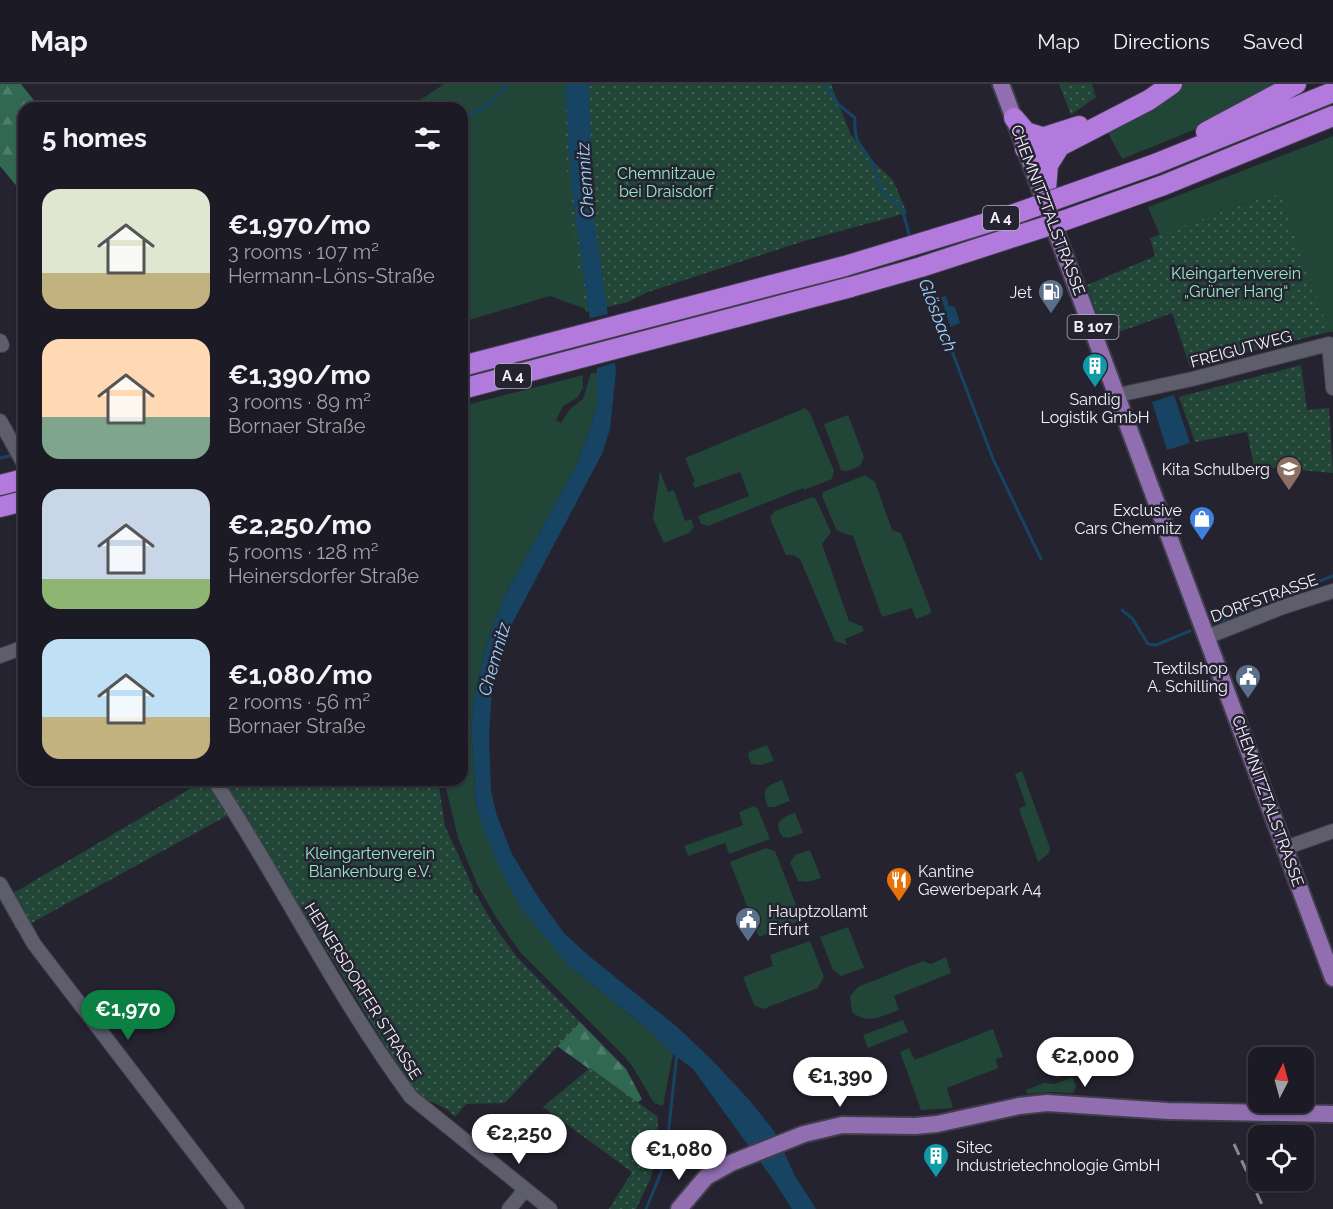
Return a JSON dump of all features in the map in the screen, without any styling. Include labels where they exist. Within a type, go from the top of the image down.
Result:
[{"type":"highway","points":[[1025,149],[1039,153],[1051,142],[1114,117],[1149,100],[1172,84]]},
{"type":"highway","points":[[1152,163],[1164,149],[1222,124],[1296,84]]},
{"type":"highway","name":"A 4","points":[[468,364],[845,266],[1006,217],[1333,92]]},
{"type":"highway","name":"A 4","points":[[468,387],[851,287],[1013,238],[1164,184],[1333,116]]},
{"type":"highway","points":[[1014,118],[1026,132],[1051,142]]},
{"type":"highway","points":[[1299,131],[1333,128]]},
{"type":"highway","points":[[1045,202],[1051,142]]},
{"type":"highway","points":[[0,485],[18,480]]},
{"type":"highway","points":[[0,507],[18,502]]},
{"type":"main road","name":"CHEMNITZTALSTRASSE","points":[[1001,84],[1333,978]]},
{"type":"main road","points":[[679,1209],[706,1177],[740,1158],[814,1131],[852,1124],[915,1126],[937,1124],[1032,1104],[1168,1111],[1333,1114]]},
{"type":"street","name":"FREIGUTWEG","points":[[1118,395],[1192,380],[1329,344],[1333,387]]},
{"type":"street","points":[[2,426],[18,454]]},
{"type":"street","name":"DORFSTRASSE","points":[[1207,637],[1283,607],[1333,591]]},
{"type":"street","points":[[0,656],[18,649]]},
{"type":"street","name":"HEINERSDORFER STRASSE","points":[[218,786],[332,975],[393,1073],[411,1097],[550,1209]]},
{"type":"street","points":[[1285,848],[1333,831]]},
{"type":"street","points":[[0,884],[34,944],[237,1209]]},
{"type":"street","points":[[509,1209],[525,1190]]},
{"type":"green space","points":[[0,84],[21,84],[35,102],[18,102],[18,188],[0,166]]},
{"type":"green space","points":[[444,84],[565,84],[589,310],[550,296],[468,320],[468,102],[417,102]]},
{"type":"green space","name":"Chemnitzaue bei Draisdorf","points":[[564,84],[831,84],[850,133],[870,159],[893,180],[907,213],[804,241],[648,292],[628,302],[586,312],[569,199]]},
{"type":"green space","points":[[1059,84],[1092,84],[1096,97],[1071,115]]},
{"type":"green space","points":[[1183,84],[1285,84],[1218,120],[1122,159],[1106,129],[1176,91]]},
{"type":"green space","points":[[1333,136],[1333,332],[1329,332],[1258,199],[1160,235],[1148,207]]},
{"type":"green space","name":"Kleingartenverein „Grüner Hang“","points":[[1280,194],[1329,332],[1190,367],[1172,313],[1105,337],[1087,285],[1155,256],[1150,238],[1258,199]]},
{"type":"green space","points":[[1301,365],[1307,410],[1329,408],[1333,473],[1254,466],[1247,432],[1195,442],[1179,397]]},
{"type":"green space","points":[[591,373],[597,373],[597,405],[574,470],[506,593],[491,630],[476,687],[471,725],[476,803],[568,965],[649,1030],[673,1054],[663,1106],[654,1103],[633,1067],[622,1054],[520,952],[495,916],[477,884],[458,838],[446,788],[446,786],[468,786],[468,404],[583,375],[583,388],[577,398],[563,406],[556,420],[561,423],[570,409],[583,399]]},
{"type":"green space","points":[[805,408],[810,413],[834,471],[832,479],[804,490],[803,488],[708,526],[701,524],[698,516],[749,496],[740,472],[695,488],[692,483],[695,482],[685,458]]},
{"type":"green space","points":[[848,415],[864,457],[860,466],[847,471],[841,470],[824,424]]},
{"type":"green space","points":[[660,471],[668,492],[674,490],[685,521],[691,519],[694,527],[689,533],[664,543],[653,519]]},
{"type":"green space","points":[[865,475],[875,482],[892,530],[901,533],[931,610],[930,614],[916,619],[912,608],[882,617],[853,536],[837,531],[822,496],[823,492]]},
{"type":"green space","points":[[813,497],[831,532],[822,544],[849,621],[862,626],[864,631],[845,639],[847,645],[835,641],[800,559],[793,555],[786,555],[770,517],[775,511]]},
{"type":"green space","points":[[767,745],[774,761],[761,765],[751,764],[749,752]]},
{"type":"green space","points":[[1022,771],[1050,848],[1049,853],[1038,862],[1019,809],[1026,805],[1015,774]]},
{"type":"green space","points":[[782,780],[790,801],[768,807],[766,789]]},
{"type":"green space","points":[[195,786],[212,786],[230,814],[17,931],[0,901]]},
{"type":"green space","points":[[227,786],[238,786],[229,791]]},
{"type":"green space","name":"Kleingartenverein Blankenburg e.V.","points":[[238,786],[439,786],[445,826],[473,887],[473,893],[476,894],[495,927],[517,957],[580,1022],[505,1103],[466,1104],[455,1117],[447,1109],[415,1094],[229,791]]},
{"type":"green space","points":[[754,806],[758,809],[770,839],[729,854],[725,843],[688,856],[684,846],[743,825],[739,812]]},
{"type":"green space","points":[[795,813],[803,833],[788,838],[783,837],[778,825],[782,819]]},
{"type":"green space","points":[[766,848],[775,851],[802,920],[759,937],[730,862]]},
{"type":"green space","points":[[810,850],[821,878],[807,882],[798,881],[790,863],[795,855]]},
{"type":"green space","points":[[848,927],[864,968],[841,976],[833,970],[820,937]]},
{"type":"green space","points":[[810,941],[824,977],[818,988],[763,1009],[754,1005],[743,977],[773,966],[770,955]]},
{"type":"green space","points":[[946,957],[951,973],[894,996],[899,1010],[869,1019],[852,1012],[850,996],[858,987],[923,961],[931,964]]},
{"type":"green space","points":[[903,1020],[908,1032],[868,1048],[863,1035]]},
{"type":"green space","points":[[580,1022],[626,1069],[642,1099],[637,1103],[557,1046]]},
{"type":"green space","points":[[993,1029],[1003,1057],[996,1059],[998,1068],[947,1088],[953,1108],[921,1110],[900,1052],[909,1048],[915,1060]]},
{"type":"green space","points":[[1061,1060],[1066,1061],[1071,1072],[1056,1078],[1051,1064]]},
{"type":"green space","points":[[590,1068],[658,1117],[656,1159],[650,1180],[636,1209],[609,1209],[632,1172],[543,1107]]},
{"type":"green space","points":[[1073,1077],[1076,1087],[1073,1093],[1027,1094],[1026,1090],[1044,1083],[1055,1084]]},
{"type":"water","name":"Chemnitz","points":[[565,84],[589,84],[593,210],[616,371],[610,429],[602,454],[506,635],[492,690],[489,736],[491,791],[497,816],[512,854],[538,897],[564,933],[676,1026],[750,1101],[774,1131],[794,1174],[816,1209],[792,1209],[693,1069],[673,1054],[649,1030],[568,965],[520,907],[485,833],[476,803],[471,725],[476,687],[491,630],[506,593],[574,470],[597,405],[597,372],[571,183]]},
{"type":"water","points":[[946,296],[949,306],[955,307],[960,323],[950,327],[941,297]]},
{"type":"water","points":[[1174,395],[1190,443],[1167,450],[1152,402]]},
{"type":"pier","points":[[612,313],[618,362],[593,369],[587,319]]},
{"type":"waterway","points":[[468,116],[491,103],[508,84]]},
{"type":"waterway","name":"Glösbach","points":[[825,84],[839,105],[855,118],[857,140],[873,164],[882,191],[900,206],[910,238]]},
{"type":"waterway","name":"Glösbach","points":[[923,275],[993,459],[1041,559]]},
{"type":"waterway","points":[[0,458],[13,455]]},
{"type":"waterway","name":"Glösbach","points":[[1281,596],[1333,576]]},
{"type":"waterway","name":"Glösbach","points":[[1221,621],[1274,599]]},
{"type":"waterway","name":"Glösbach","points":[[1122,610],[1132,618],[1148,644],[1156,645],[1190,631]]},
{"type":"waterway","points":[[646,1209],[665,1163],[677,1053]]},
{"type":"railway","points":[[1234,1144],[1264,1209]]},
{"type":"place","name":"Jet","points":[[1051,315]]},
{"type":"place","name":"Sandig Logistik GmbH","points":[[1095,389]]},
{"type":"place","name":"Kita Schulberg","points":[[1289,492]]},
{"type":"place","name":"Exclusive Cars Chemnitz","points":[[1202,542]]},
{"type":"place","name":"Textilshop A. Schilling","points":[[1248,700]]},
{"type":"place","name":"Kantine Gewerbepark A4","points":[[899,903]]},
{"type":"place","name":"Hauptzollamt Erfurt","points":[[748,943]]},
{"type":"place","name":"Sitec Industrietechnologie GmbH","points":[[936,1179]]}]
